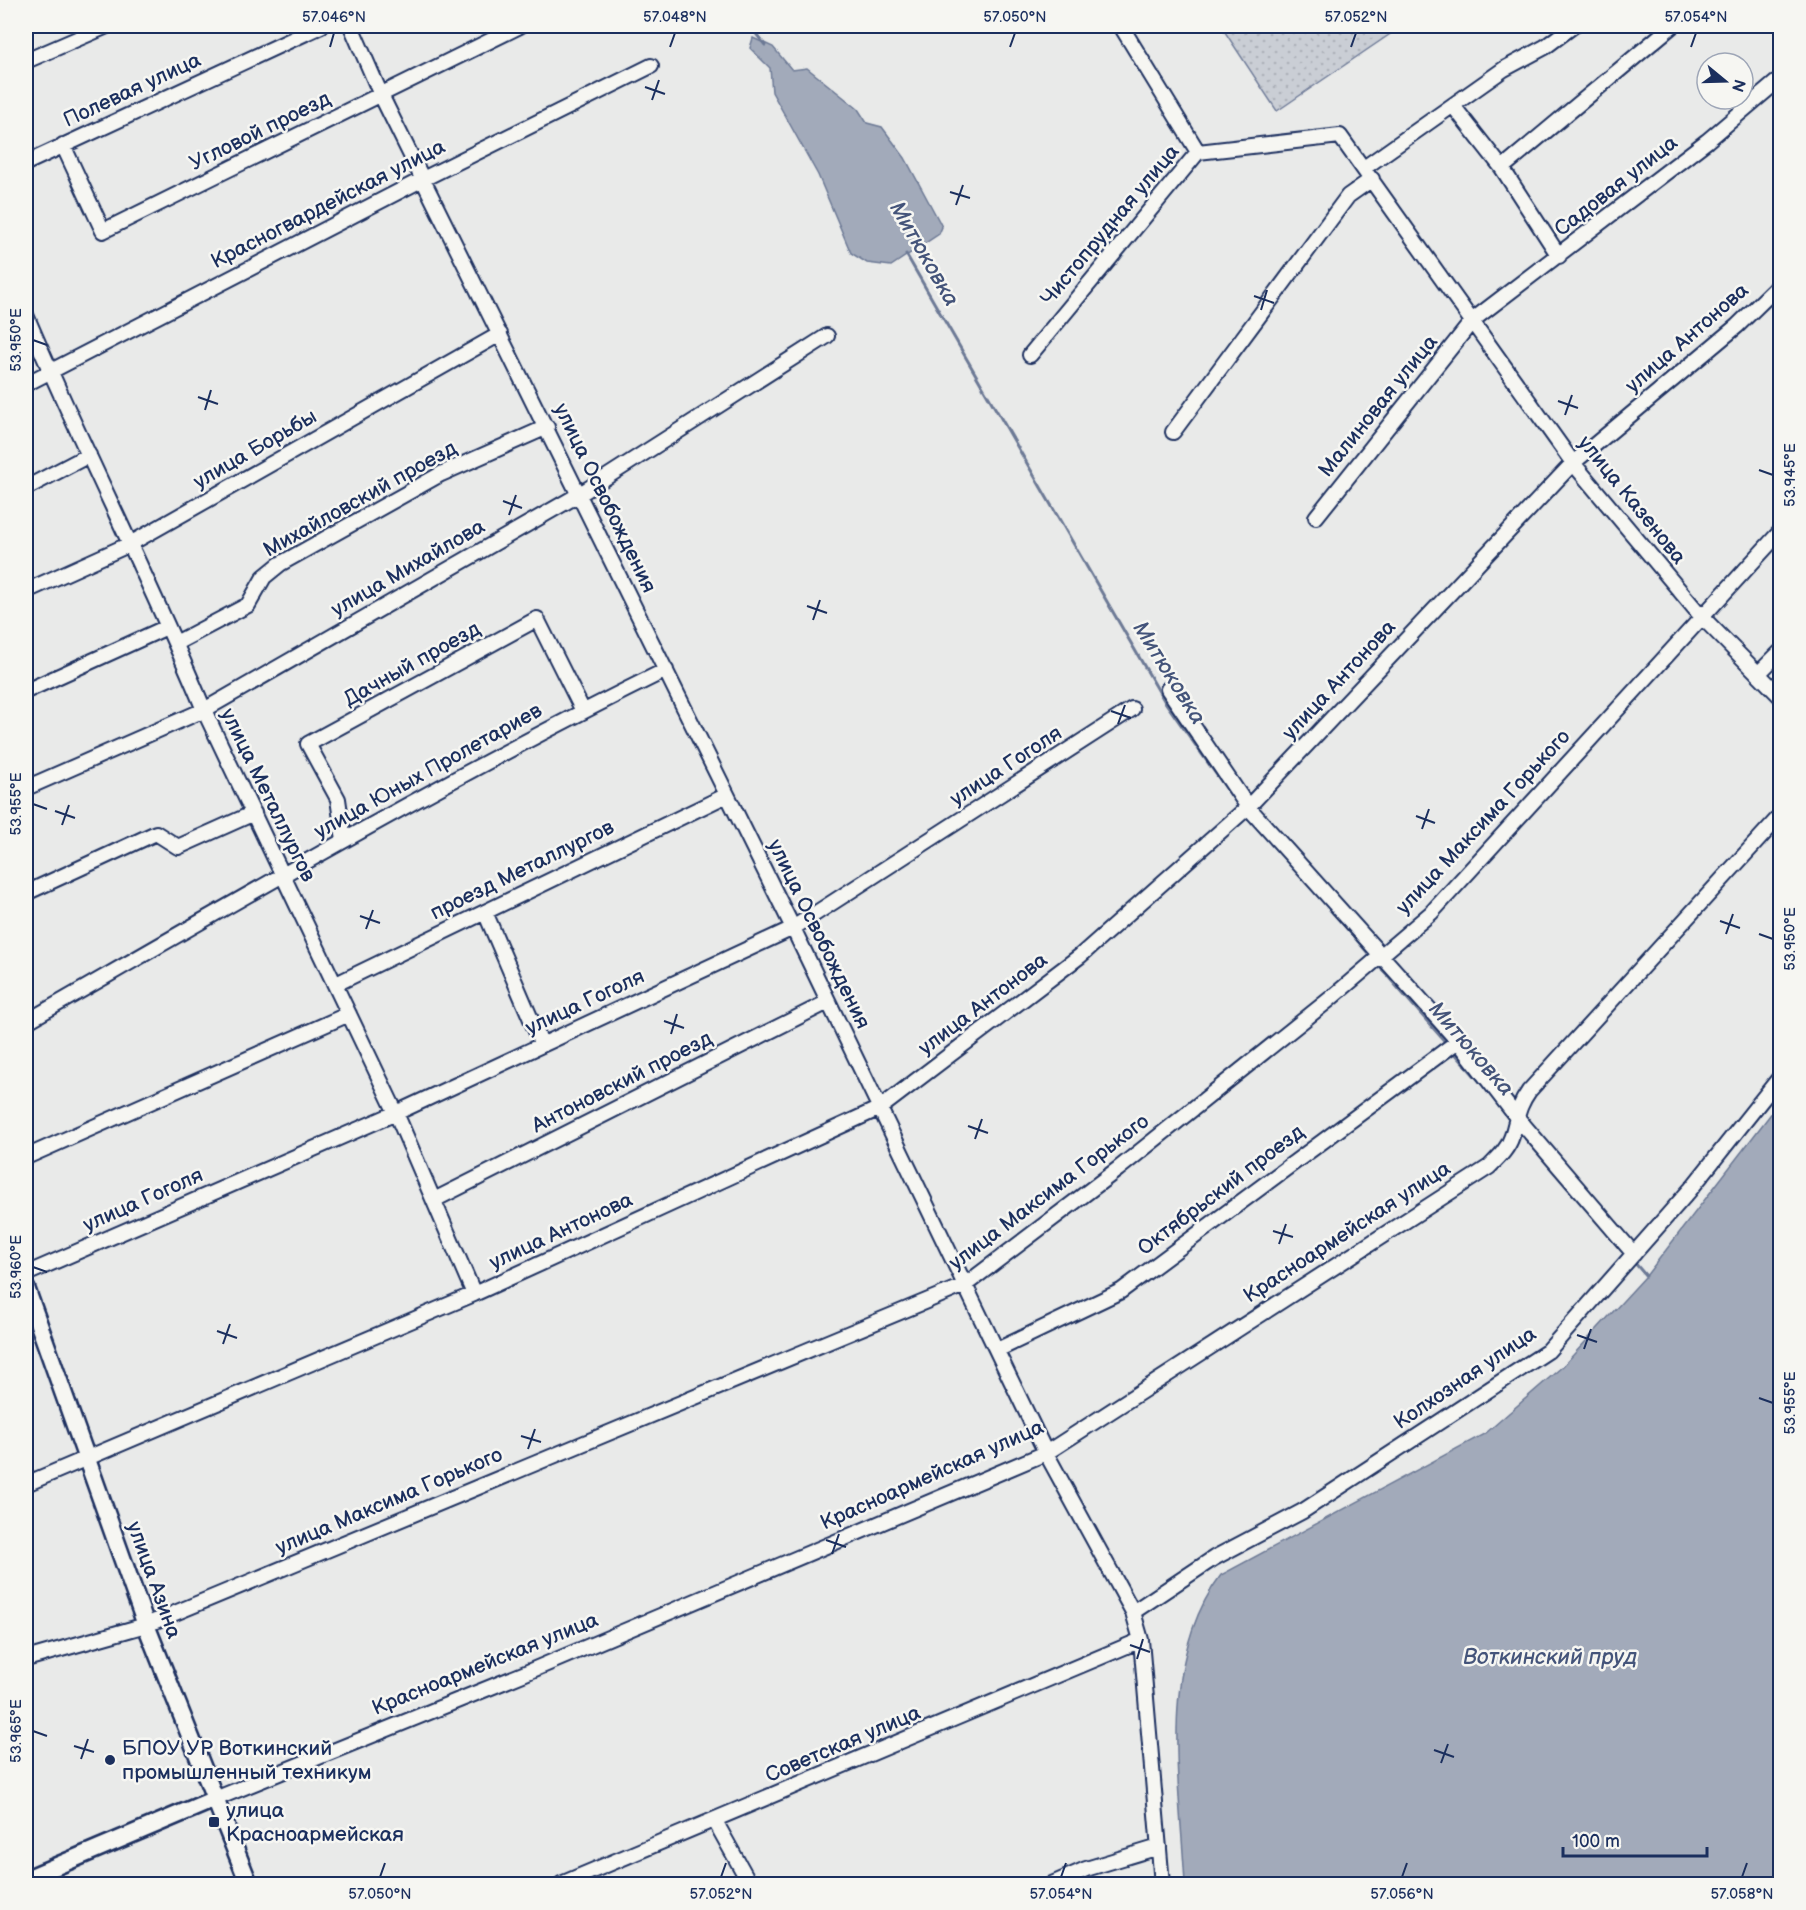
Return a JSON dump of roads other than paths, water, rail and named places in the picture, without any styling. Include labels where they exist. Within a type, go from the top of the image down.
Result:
[{"type":"main road","name":"улица Азина","points":[[26,1288],[85,1460],[146,1625],[249,1884]]},
{"type":"main road","name":"Красноармейская улица","points":[[26,1880],[215,1799]]},
{"type":"street","points":[[26,61],[107,26]]},
{"type":"street","name":"Полевая улица","points":[[26,163],[321,26]]},
{"type":"street","name":"улица Освобождения","points":[[351,26],[381,95],[793,928],[1046,1453],[1133,1612],[1141,1640],[1162,1884]]},
{"type":"street","name":"Угловой проезд","points":[[63,145],[104,231],[520,26]]},
{"type":"street","points":[[1121,26],[1198,152]]},
{"type":"street","points":[[1173,432],[1348,196],[1368,173],[1504,69],[1545,47],[1573,26]]},
{"type":"street","points":[[1502,168],[1672,26]]},
{"type":"street","name":"Красногвардейская улица","points":[[26,384],[423,179],[651,66]]},
{"type":"street","name":"Садовая улица","points":[[1473,320],[1707,141],[1780,79]]},
{"type":"street","points":[[1454,107],[1502,168],[1559,256]]},
{"type":"street","name":"Чистопрудная улица","points":[[1029,355],[1198,152],[1340,136],[1368,173]]},
{"type":"street","name":"улица Казенова","points":[[1368,173],[1573,463],[1701,616],[1780,696]]},
{"type":"street","name":"улица Антонова","points":[[26,1484],[474,1294],[880,1108],[1080,956],[1244,810],[1573,463],[1737,326],[1780,284]]},
{"type":"street","name":"улица Металлургов","points":[[26,315],[128,545],[176,643],[204,711],[284,874],[396,1113],[474,1294]]},
{"type":"street","name":"Малиновая улица","points":[[1316,517],[1473,320]]},
{"type":"street","name":"улица Борьбы","points":[[26,591],[128,545],[500,334]]},
{"type":"street","name":"улица Михайлова","points":[[26,788],[204,711],[580,494],[827,336]]},
{"type":"street","name":"Михайловский проезд","points":[[176,643],[248,605],[264,577],[280,564],[441,474],[547,427]]},
{"type":"street","points":[[26,489],[89,455]]},
{"type":"street","name":"улица Максима Горького","points":[[26,1659],[146,1625],[965,1285],[1127,1161],[1431,913],[1780,532]]},
{"type":"street","name":"Дачный проезд","points":[[344,840],[338,799],[308,744],[537,619],[583,711]]},
{"type":"street","points":[[26,691],[167,627]]},
{"type":"street","points":[[1758,674],[1780,652]]},
{"type":"street","name":"улица Юных Пролетариев","points":[[26,1022],[344,840],[583,711],[666,670]]},
{"type":"street","points":[[1168,689],[1244,810],[1376,960],[1458,1041],[1515,1115],[1634,1254]]},
{"type":"street","name":"улица Гоголя","points":[[26,1274],[396,1113],[793,928],[1132,709]]},
{"type":"street","name":"проезд Металлургов","points":[[336,984],[727,795]]},
{"type":"street","points":[[26,893],[156,833],[178,847],[254,813]]},
{"type":"street","name":"Красноармейская улица","points":[[215,1799],[523,1674],[1046,1453],[1489,1167],[1504,1152],[1512,1136],[1515,1115],[1529,1091],[1780,816]]},
{"type":"street","points":[[485,912],[542,1045]]},
{"type":"street","name":"Антоновский проезд","points":[[434,1200],[828,1002]]},
{"type":"street","points":[[26,1157],[349,1014]]},
{"type":"street","name":"Октябрьский проезд","points":[[996,1350],[1121,1290],[1458,1041]]},
{"type":"street","name":"Колхозная улица","points":[[1133,1612],[1214,1558],[1303,1511],[1548,1351],[1690,1190],[1780,1077]]},
{"type":"street","name":"Советская улица","points":[[561,1884],[1141,1640]]},
{"type":"street","points":[[715,1821],[750,1884]]},
{"type":"street","points":[[1052,1884],[1086,1869],[1159,1847]]},
{"type":"water","points":[[753,38],[773,47],[792,70],[807,68],[858,109],[867,123],[882,127],[905,158],[939,221],[942,227],[939,234],[891,266],[867,263],[851,253],[818,175],[772,92],[770,68],[750,48]]},
{"type":"water","name":"Воткинский пруд","points":[[1780,1102],[1780,1884],[1185,1884],[1177,1765],[1180,1684],[1188,1645],[1201,1609],[1221,1575],[1486,1433],[1563,1366],[1646,1276]]},
{"type":"waterway","name":"Митюковка","points":[[750,26],[765,45]]},
{"type":"waterway","name":"Митюковка","points":[[906,254],[1165,702],[1240,808]]},
{"type":"waterway","name":"Митюковка","points":[[1327,905],[1373,959]]},
{"type":"waterway","name":"Митюковка","points":[[1377,964],[1448,1045]]},
{"type":"waterway","name":"Митюковка","points":[[1452,1050],[1495,1099]]},
{"type":"waterway","name":"Митюковка","points":[[1634,1262],[1646,1276]]},
{"type":"place","name":"БПОУ УР Воткинский промышленный техникум","points":[[110,1760]]},
{"type":"place","name":"улица Красноармейская","points":[[214,1822]]}]
